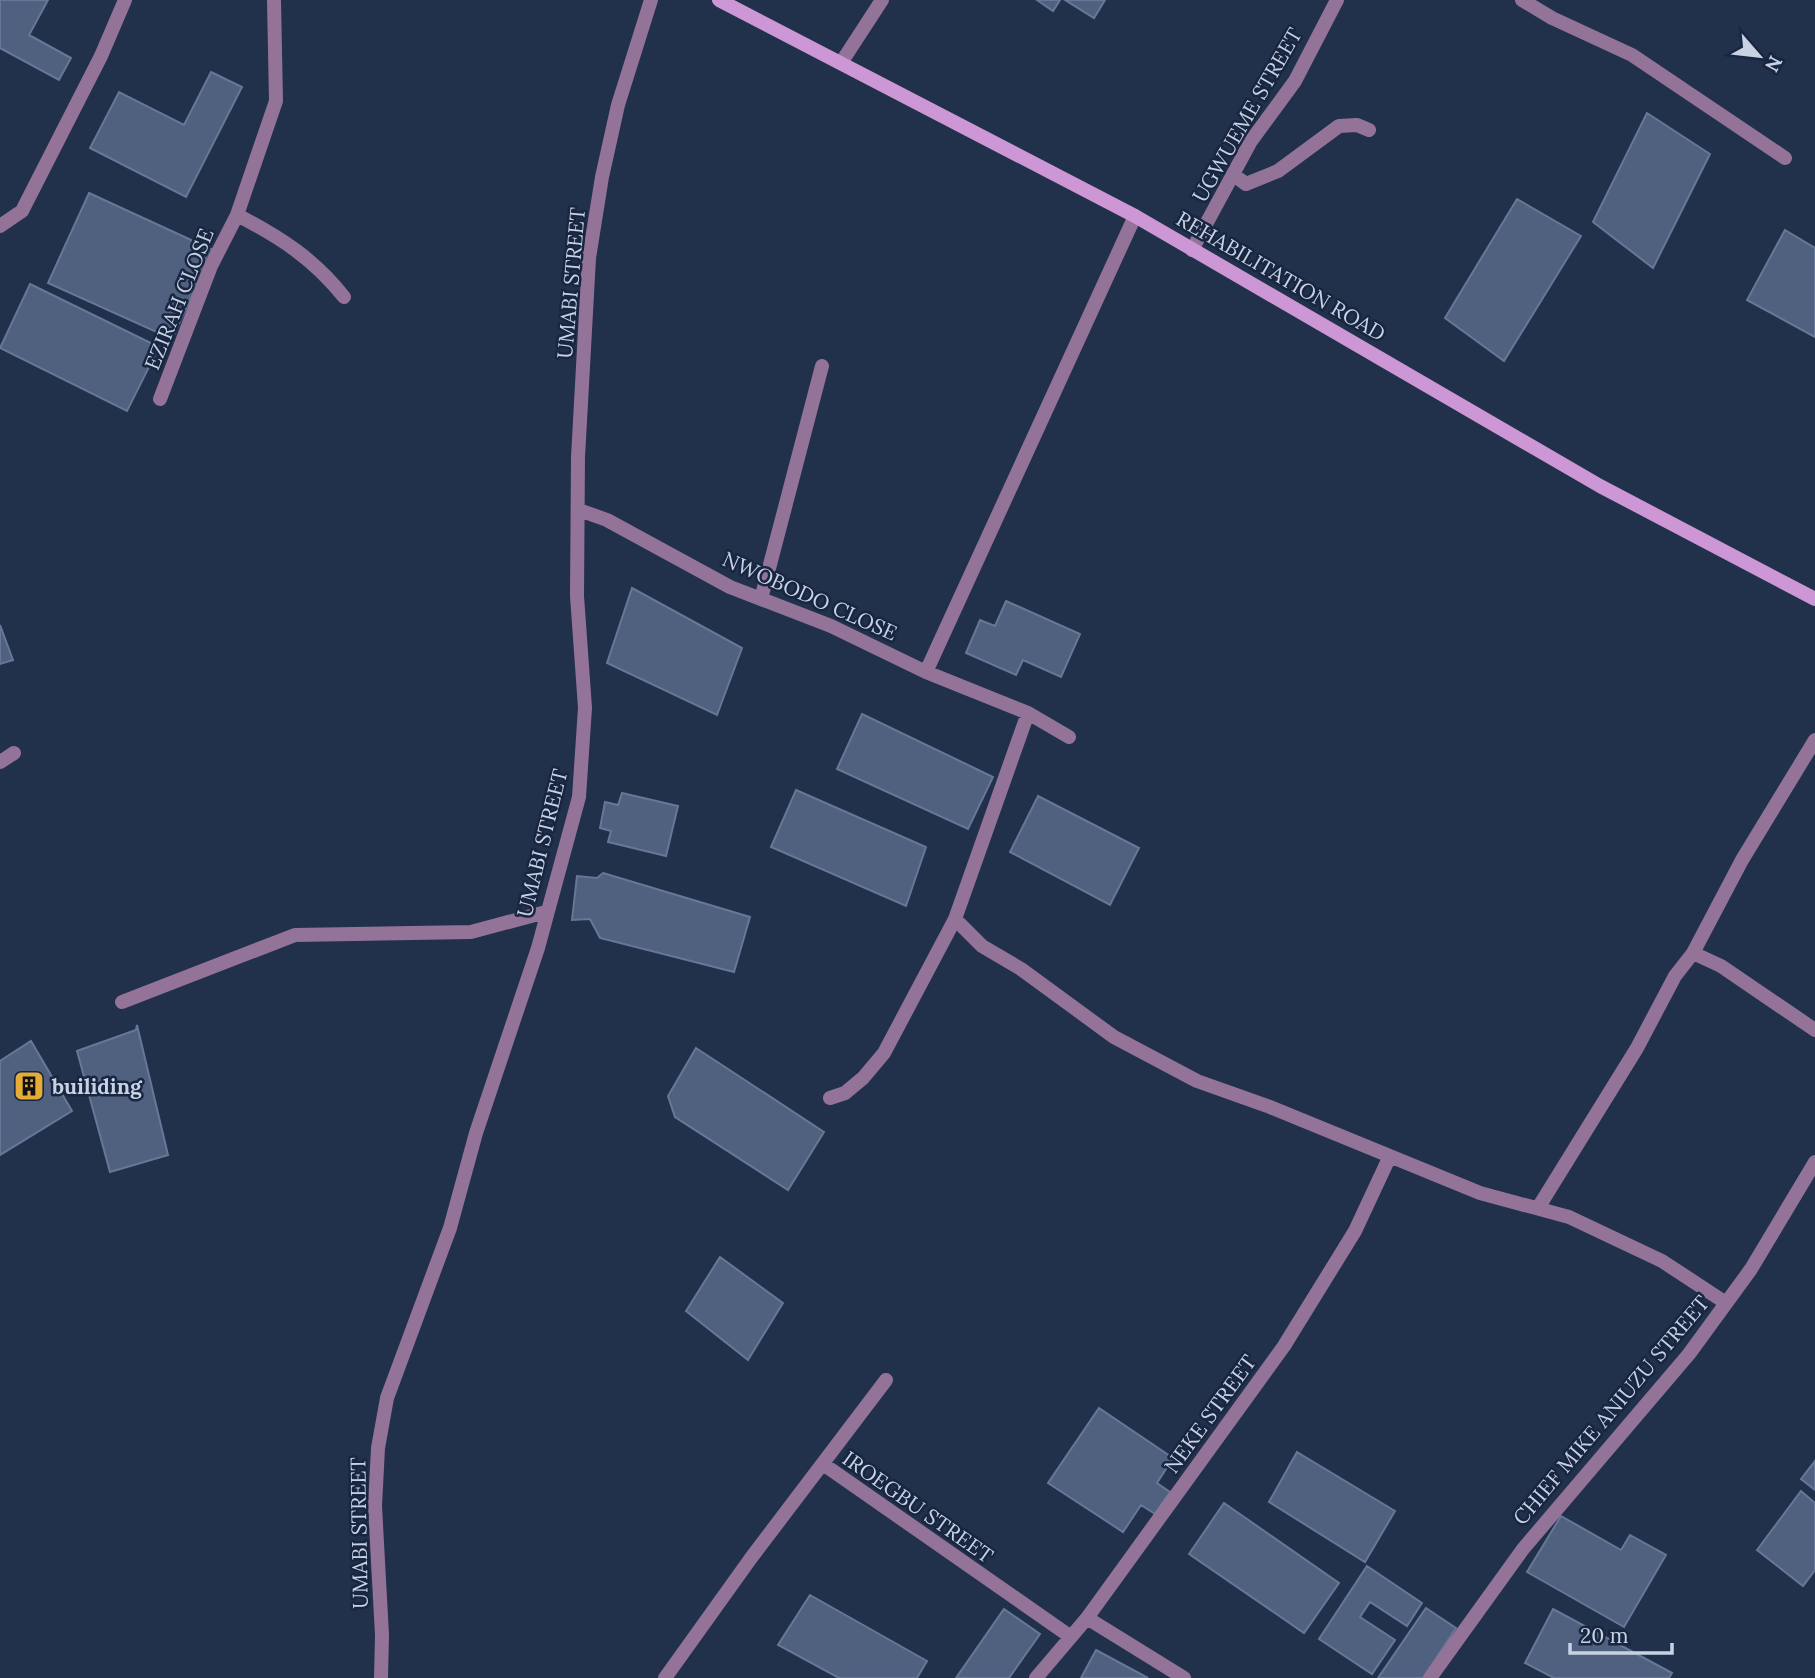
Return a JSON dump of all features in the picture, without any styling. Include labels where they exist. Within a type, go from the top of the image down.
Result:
[{"type":"main road","name":"REHABILITATION ROAD","points":[[719,0],[1135,216],[1600,486],[1815,599]]},
{"type":"street","points":[[0,226],[22,211],[101,56],[125,0]]},
{"type":"street","name":"EZIRAH CLOSE","points":[[160,399],[211,266],[237,215],[276,101],[274,0]]},
{"type":"street","name":"UMABI STREET","points":[[381,1678],[382,1635],[375,1506],[378,1448],[387,1398],[450,1228],[476,1133],[538,948],[579,797],[585,708],[577,596],[578,457],[589,258],[602,177],[618,105],[650,0]]},
{"type":"street","points":[[841,63],[882,0]]},
{"type":"street","name":"UGWUEME STREET","points":[[1192,250],[1235,176],[1251,141],[1295,81],[1337,0]]},
{"type":"street","points":[[1522,0],[1552,18],[1632,55],[1785,158]]},
{"type":"street","points":[[1235,176],[1246,184],[1264,179],[1339,126],[1357,125],[1369,130]]},
{"type":"street","name":"EZIRAH CLOSE","points":[[237,215],[301,251],[324,272],[344,297]]},
{"type":"street","points":[[926,671],[1135,216]]},
{"type":"street","points":[[761,600],[822,366]]},
{"type":"street","name":"NWOBODO CLOSE","points":[[579,510],[607,520],[730,587],[831,626],[926,671],[1027,713],[1069,737]]},
{"type":"street","points":[[830,1098],[845,1093],[863,1078],[884,1053],[955,919],[1027,713]]},
{"type":"street","points":[[1538,1209],[1637,1048],[1675,975],[1693,954],[1742,860],[1815,740]]},
{"type":"street","points":[[0,762],[14,753]]},
{"type":"street","points":[[122,1002],[295,935],[471,932],[546,912]]},
{"type":"street","points":[[955,919],[982,946],[1021,969],[1114,1037],[1197,1081],[1480,1193],[1569,1217],[1662,1261],[1726,1303]]},
{"type":"street","points":[[1693,954],[1721,966],[1815,1030]]},
{"type":"street","name":"NEKE STREET","points":[[1036,1678],[1087,1618],[1284,1346],[1355,1231],[1390,1156]]},
{"type":"street","name":"CHIEF MIKE ANIUZU STREET","points":[[1430,1678],[1523,1549],[1647,1406],[1726,1303],[1751,1269],[1815,1162]]},
{"type":"street","points":[[823,1464],[886,1380]]},
{"type":"street","name":"IROEGBU STREET","points":[[665,1678],[823,1464],[1071,1637]]},
{"type":"street","points":[[1087,1618],[1184,1678]]},
{"type":"building","points":[[0,0],[48,0],[29,35],[71,58],[59,80],[0,48]]},
{"type":"building","points":[[1037,0],[1060,0],[1053,11]]},
{"type":"building","points":[[1065,0],[1105,0],[1094,18]]},
{"type":"building","points":[[211,72],[242,87],[186,197],[90,148],[119,92],[184,125]]},
{"type":"building","points":[[1647,113],[1710,154],[1653,268],[1593,222]]},
{"type":"building","points":[[89,193],[213,250],[172,339],[48,283]]},
{"type":"building","points":[[1517,199],[1581,236],[1504,361],[1445,318]]},
{"type":"building","points":[[1785,230],[1815,248],[1815,337],[1747,300]]},
{"type":"building","points":[[30,284],[159,347],[127,411],[0,348]]},
{"type":"building","points":[[632,588],[742,648],[717,715],[607,663]]},
{"type":"building","points":[[1006,601],[1080,634],[1061,677],[1023,660],[1016,675],[966,653],[980,620],[995,626]]},
{"type":"building","points":[[0,625],[13,660],[0,664]]},
{"type":"building","points":[[862,714],[993,777],[968,829],[837,769]]},
{"type":"building","points":[[796,790],[926,847],[906,906],[771,847]]},
{"type":"building","points":[[622,793],[678,806],[666,856],[608,842],[611,831],[600,828],[605,802],[618,805]]},
{"type":"building","points":[[1038,796],[1139,848],[1110,905],[1010,852]]},
{"type":"building","points":[[603,873],[750,917],[734,972],[600,938],[590,919],[572,920],[577,876],[597,878]]},
{"type":"building","points":[[137,1025],[168,1155],[110,1172],[77,1051],[136,1030]]},
{"type":"building","name":"builiding","points":[[31,1041],[72,1111],[0,1155],[0,1061]]},
{"type":"building","points":[[696,1048],[824,1132],[788,1190],[675,1117],[668,1096]]},
{"type":"building","points":[[720,1257],[783,1303],[748,1360],[686,1311]]},
{"type":"building","points":[[1099,1408],[1173,1458],[1157,1483],[1170,1492],[1155,1514],[1141,1505],[1123,1532],[1048,1483]]},
{"type":"building","points":[[1297,1452],[1395,1511],[1365,1562],[1269,1502]]},
{"type":"building","points":[[1815,1461],[1815,1490],[1801,1479]]},
{"type":"building","points":[[1801,1491],[1815,1503],[1815,1570],[1803,1586],[1757,1550]]},
{"type":"building","points":[[1224,1503],[1339,1583],[1304,1633],[1189,1554]]},
{"type":"building","points":[[1561,1516],[1621,1550],[1630,1535],[1666,1555],[1624,1627],[1527,1572]]},
{"type":"building","points":[[1367,1566],[1422,1603],[1407,1626],[1370,1602],[1360,1617],[1395,1640],[1372,1674],[1319,1639]]},
{"type":"building","points":[[810,1595],[927,1661],[917,1678],[839,1678],[778,1645]]},
{"type":"building","points":[[1426,1608],[1456,1628],[1423,1678],[1378,1678]]},
{"type":"building","points":[[1004,1609],[1040,1634],[1009,1678],[956,1678]]},
{"type":"building","points":[[1553,1609],[1672,1673],[1669,1678],[1554,1678],[1525,1663]]},
{"type":"building","points":[[1096,1650],[1148,1678],[1081,1678]]},
{"type":"place","name":"builiding","points":[[29,1086]]}]
